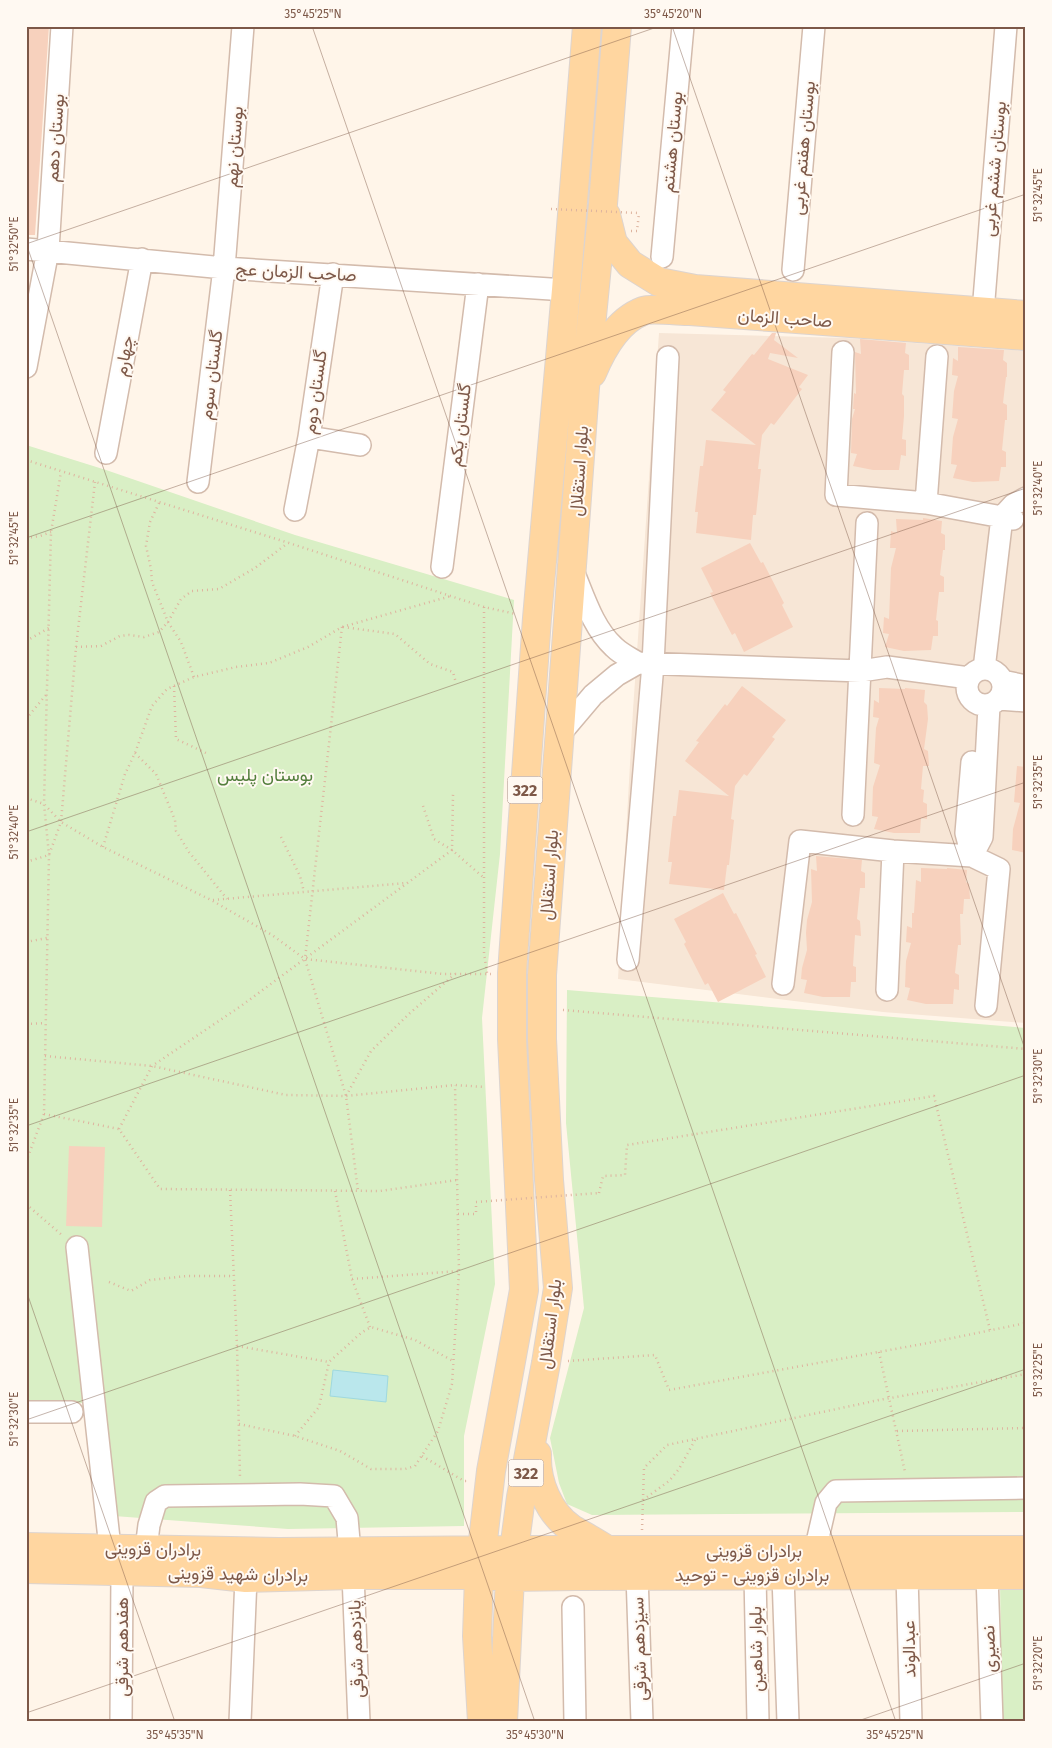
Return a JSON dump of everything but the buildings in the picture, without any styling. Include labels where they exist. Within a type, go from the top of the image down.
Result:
[{"type":"main road","name":"بلوار استقلال","points":[[482,1722],[477,1636],[480,1563],[490,1480],[524,1290],[512,1039],[500,973],[537,618],[587,26]]},
{"type":"main road","name":"بلوار استقلال","points":[[503,1722],[510,1577],[558,1288],[549,1180],[542,974],[585,388],[603,204],[617,26]]},
{"type":"main road","name":"صاحب الزمان","points":[[603,204],[613,243],[630,264],[661,270],[695,289],[1026,315]]},
{"type":"main road","points":[[585,388],[603,347],[624,323],[644,311],[633,303],[634,291],[642,282],[661,270]]},
{"type":"main road","name":"صاحب الزمان","points":[[644,311],[700,312],[1026,336]]},
{"type":"main road","points":[[539,1397],[536,1466],[543,1493],[555,1513],[571,1528],[610,1551]]},
{"type":"main road","name":"برادران قزوینی","points":[[26,1547],[279,1552]]},
{"type":"main road","name":"برادران قزوینی","points":[[480,1563],[514,1550],[610,1551],[639,1563],[815,1551],[1026,1550]]},
{"type":"main road","name":"برادران شهید قزوینی","points":[[279,1552],[351,1564]]},
{"type":"main road","name":"برادران شهید قزوینی","points":[[26,1569],[201,1574],[246,1578],[351,1564],[480,1563]]},
{"type":"main road","name":"برادران قزوینی - توحید","points":[[480,1563],[510,1577],[639,1563],[754,1576],[1026,1575]]},
{"type":"main road","points":[[469,1722],[477,1636]]},
{"type":"main road","points":[[504,1694],[511,1722]]},
{"type":"street","name":"بوستان دهم","points":[[26,367],[48,250],[62,26]]},
{"type":"street","name":"بوستان نهم","points":[[224,268],[243,26]]},
{"type":"street","name":"بوستان هشتم","points":[[661,270],[683,26]]},
{"type":"street","name":"بوستان هفتم غربی","points":[[793,270],[814,26]]},
{"type":"street","name":"بوستان ششم غربی","points":[[983,312],[1006,26]]},
{"type":"street","name":"صاحب الزمان عج","points":[[26,249],[224,268],[566,290]]},
{"type":"street","name":"چهارم","points":[[106,454],[142,259]]},
{"type":"street","name":"گلستان سوم","points":[[198,482],[224,268]]},
{"type":"street","name":"گلستان دوم","points":[[295,510],[309,437],[333,274]]},
{"type":"street","name":"گلستان یکم","points":[[442,567],[478,284]]},
{"type":"street","points":[[843,352],[836,494],[1013,509],[985,687],[966,833],[972,856]]},
{"type":"street","points":[[926,503],[936,356]]},
{"type":"street","points":[[628,960],[645,663],[668,357]]},
{"type":"street","points":[[309,437],[360,445]]},
{"type":"street","points":[[853,815],[867,523]]},
{"type":"street","points":[[572,569],[588,609],[602,633],[615,648],[645,663],[861,671],[883,681],[985,687],[1026,686]]},
{"type":"street","points":[[560,734],[593,694],[616,675],[645,663]]},
{"type":"street","points":[[985,687],[1026,701]]},
{"type":"street","points":[[783,984],[800,841],[894,851],[972,856],[999,869],[986,1006]]},
{"type":"street","points":[[887,990],[894,851]]},
{"type":"street","points":[[77,1247],[110,1548]]},
{"type":"street","points":[[26,1412],[72,1412]]},
{"type":"street","points":[[815,1551],[826,1503],[836,1491],[1026,1488]]},
{"type":"street","name":"پانزدهم شرقی","points":[[240,1495],[300,1494],[334,1496],[347,1518],[359,1722]]},
{"type":"street","points":[[146,1549],[156,1502],[165,1496],[240,1495]]},
{"type":"street","name":"سیزدهم شرقی","points":[[639,1563],[642,1722]]},
{"type":"street","name":"هفدهم شرقی","points":[[121,1722],[122,1572]]},
{"type":"street","name":"عبدالوند","points":[[907,1575],[911,1722]]},
{"type":"street","name":"بلوار شاهین","points":[[754,1576],[758,1722]]},
{"type":"street","name":"بلوار شاهین","points":[[783,1576],[788,1722]]},
{"type":"street","name":"نصیری","points":[[987,1576],[992,1722]]},
{"type":"street","points":[[240,1722],[246,1578]]},
{"type":"street","points":[[573,1607],[575,1722]]},
{"type":"path","points":[[551,209],[639,213],[637,231]]},
{"type":"path","points":[[26,460],[484,607],[537,618]]},
{"type":"path","points":[[26,1162],[44,1114],[49,855],[44,804],[51,532],[61,472]]},
{"type":"path","points":[[49,855],[61,822],[76,647],[95,482]]},
{"type":"path","points":[[160,503],[150,522],[146,546],[152,582],[168,622],[181,642],[194,677]]},
{"type":"path","points":[[26,538],[51,532]]},
{"type":"path","points":[[76,647],[101,646],[120,636],[129,635],[144,638],[159,632],[168,622],[181,599],[192,591],[219,589],[255,568],[289,543]]},
{"type":"path","points":[[103,847],[124,774],[135,753],[152,706],[167,689],[194,677],[236,667],[269,663],[308,647],[342,627],[452,596]]},
{"type":"path","points":[[484,607],[484,953],[500,973]]},
{"type":"path","points":[[342,627],[395,634],[430,664],[453,672],[456,683]]},
{"type":"path","points":[[342,627],[305,959],[346,1096],[358,1191]]},
{"type":"path","points":[[26,641],[49,628]]},
{"type":"path","points":[[174,686],[176,739],[206,753]]},
{"type":"path","points":[[26,719],[47,694]]},
{"type":"path","points":[[135,753],[156,774],[175,820],[176,831],[189,852],[227,898]]},
{"type":"path","points":[[452,850],[453,794]]},
{"type":"path","points":[[26,798],[44,804],[61,822],[103,847],[211,900],[272,935],[305,959],[443,974],[500,973]]},
{"type":"path","points":[[423,806],[434,839],[452,850],[484,878]]},
{"type":"path","points":[[281,837],[300,876],[304,892]]},
{"type":"path","points":[[119,1129],[152,1066],[241,1006],[452,850]]},
{"type":"path","points":[[26,862],[49,855]]},
{"type":"path","points":[[211,900],[408,883]]},
{"type":"path","points":[[26,942],[47,938]]},
{"type":"path","points":[[346,1096],[372,1051],[410,1013],[455,974]]},
{"type":"path","points":[[542,1008],[1026,1049]]},
{"type":"path","points":[[26,1024],[45,1022]]},
{"type":"path","points":[[45,1056],[152,1066],[286,1095],[346,1096],[455,1085],[485,1087]]},
{"type":"path","points":[[239,1424],[294,1436],[340,1450],[371,1469],[405,1469],[416,1466],[438,1431],[452,1384],[460,1271],[455,1085]]},
{"type":"path","points":[[458,1214],[476,1214],[476,1202],[599,1193],[603,1176],[625,1175],[628,1145],[934,1096],[990,1330]]},
{"type":"path","points":[[44,1114],[119,1129],[160,1190],[380,1191],[457,1180]]},
{"type":"path","points":[[230,1190],[237,1346],[240,1495]]},
{"type":"path","points":[[335,1191],[352,1279],[370,1327]]},
{"type":"path","points":[[26,1204],[77,1247]]},
{"type":"path","points":[[352,1279],[460,1271]]},
{"type":"path","points":[[109,1282],[131,1291],[150,1280],[187,1276],[234,1276]]},
{"type":"path","points":[[546,1363],[655,1355],[668,1390],[1026,1323]]},
{"type":"path","points":[[294,1436],[319,1407],[329,1362],[370,1327],[415,1340],[454,1362]]},
{"type":"path","points":[[237,1346],[329,1362]]},
{"type":"path","points":[[879,1352],[909,1490]]},
{"type":"path","points":[[639,1563],[644,1468],[667,1445],[890,1398],[1026,1374]]},
{"type":"path","points":[[897,1431],[1026,1428]]},
{"type":"path","points":[[643,1500],[669,1481],[679,1469],[695,1439]]},
{"type":"path","points":[[422,1456],[464,1481],[490,1480]]},
{"type":"shaded area","points":[[659,333],[845,338],[1026,351],[1026,1023],[883,1012],[618,979],[633,710]]},
{"type":"green space","name":"بوستان پلیس","points":[[26,445],[106,470],[295,535],[514,600],[500,854],[482,1018],[495,1284],[464,1436],[464,1526],[288,1529],[114,1516],[104,1403],[26,1403]]},
{"type":"green space","points":[[567,990],[1026,1028],[1026,1512],[592,1515],[567,1504],[559,1483],[550,1438],[584,1308],[566,1123]]},
{"type":"green space","points":[[1000,1580],[1026,1580],[1026,1722],[1002,1722]]},
{"type":"water","points":[[333,1370],[388,1376],[386,1402],[330,1396]]}]
